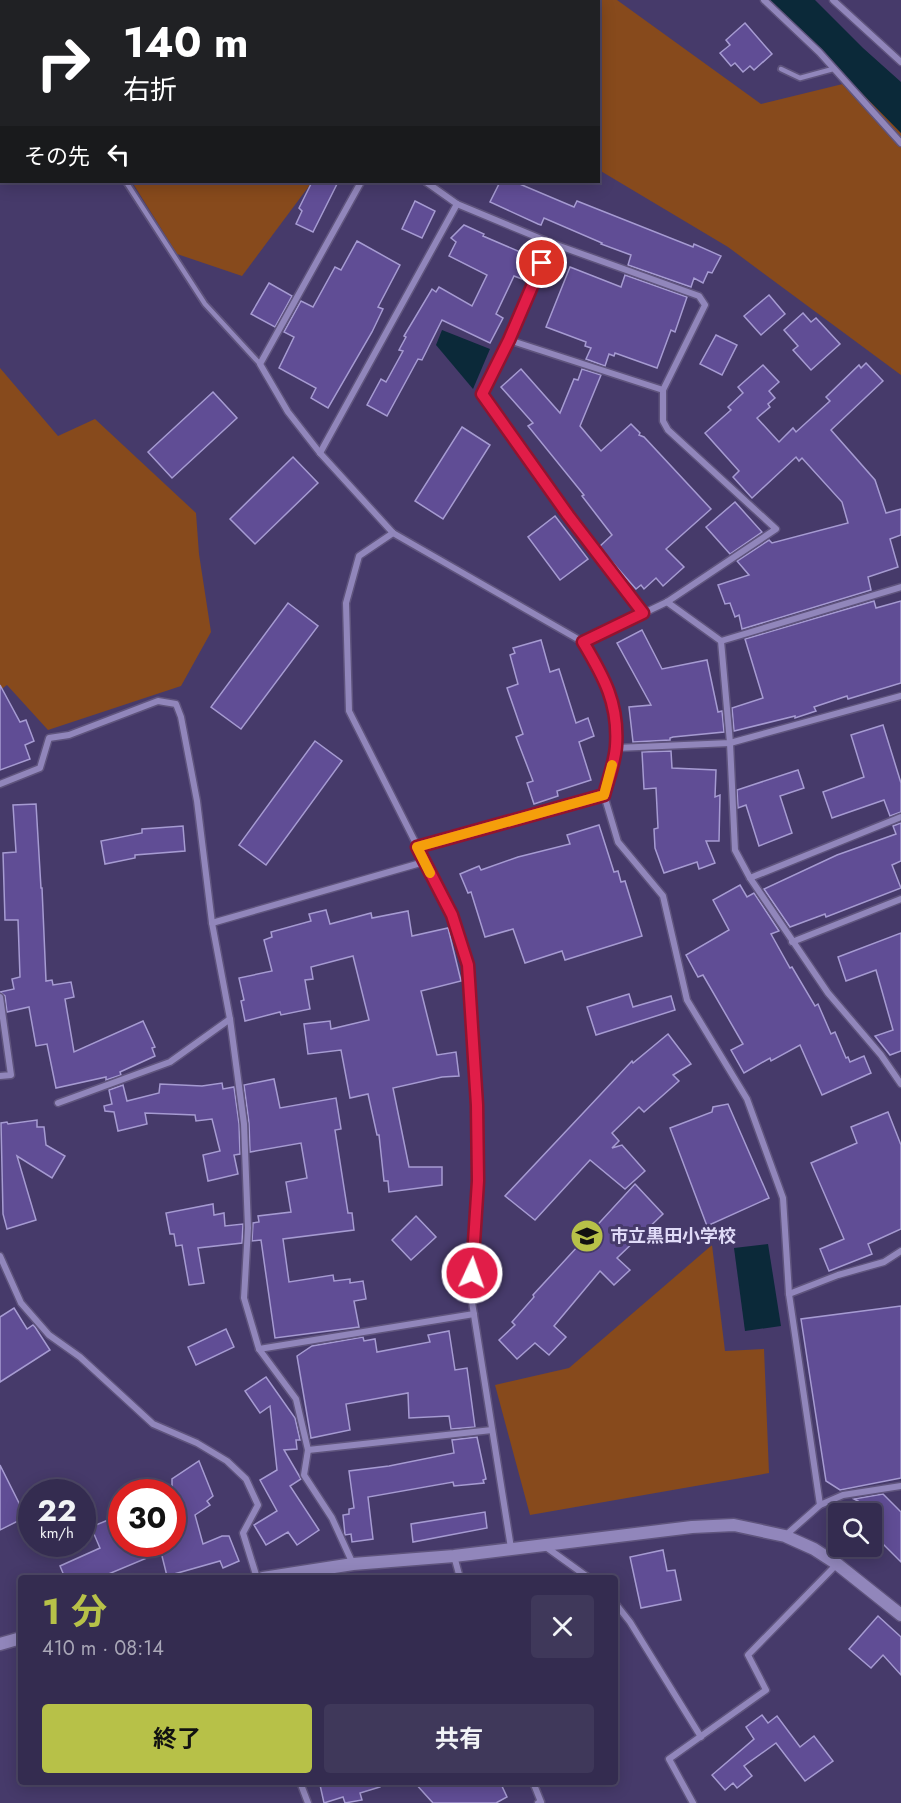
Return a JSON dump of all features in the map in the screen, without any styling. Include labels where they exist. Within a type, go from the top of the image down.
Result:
[{"type":"street","points":[[764,0],[833,69],[901,143]]},
{"type":"street","points":[[833,0],[901,62]]},
{"type":"street","points":[[360,183],[260,364],[288,412],[320,453],[393,533],[583,642],[604,677],[616,711],[616,747],[604,795],[618,842],[663,896],[687,1000],[747,1099],[783,1198],[789,1294],[820,1505]]},
{"type":"street","points":[[427,183],[457,204],[550,243],[699,296],[705,305],[663,390],[663,421],[668,430],[776,529],[667,602],[583,642]]},
{"type":"street","points":[[320,453],[457,204]]},
{"type":"street","points":[[550,243],[509,340],[482,394],[568,515],[643,613]]},
{"type":"street","points":[[509,340],[663,390]]},
{"type":"street","points":[[393,533],[359,556],[346,603],[349,711],[452,915],[468,965],[478,1181],[471,1296],[511,1548]]},
{"type":"street","points":[[721,641],[901,587]]},
{"type":"street","points":[[667,602],[721,641],[730,743],[735,850],[750,878],[828,993],[881,1055],[901,1084]]},
{"type":"street","points":[[616,747],[730,743],[901,696]]},
{"type":"street","points":[[0,784],[40,768],[49,738],[69,735],[158,701],[176,704],[181,717],[197,801],[212,923],[230,1019],[244,1124],[248,1228],[244,1298],[259,1349],[296,1399],[308,1450],[304,1475],[332,1518],[353,1564]]},
{"type":"street","points":[[417,847],[604,795]]},
{"type":"street","points":[[750,878],[901,817]]},
{"type":"street","points":[[212,923],[424,862]]},
{"type":"street","points":[[792,942],[901,899]]},
{"type":"street","points":[[0,997],[11,1075],[0,1076]]},
{"type":"street","points":[[58,1103],[170,1062],[230,1019]]},
{"type":"street","points":[[789,1294],[838,1275],[884,1262],[901,1251]]},
{"type":"street","points":[[0,1256],[21,1303],[50,1335],[80,1357],[153,1424],[197,1443],[227,1461],[246,1479],[258,1505],[243,1533],[255,1575]]},
{"type":"street","points":[[259,1349],[474,1314]]},
{"type":"street","points":[[308,1450],[492,1430]]},
{"type":"street","points":[[785,1536],[820,1505],[843,1495],[901,1486]]},
{"type":"street","points":[[282,1575],[353,1564],[454,1556],[692,1527],[734,1526],[785,1536],[837,1564],[901,1615]]},
{"type":"street","points":[[542,1545],[585,1575]]},
{"type":"street","points":[[454,1556],[459,1575]]},
{"type":"street","points":[[693,1803],[669,1759],[766,1690],[748,1655],[837,1564]]},
{"type":"street","points":[[618,1607],[630,1622],[701,1737]]},
{"type":"street","points":[[0,1644],[18,1639]]},
{"type":"street","points":[[301,1785],[309,1803]]},
{"type":"street","points":[[534,1785],[540,1803]]},
{"type":"lane","points":[[781,69],[800,78],[833,69]]},
{"type":"lane","points":[[127,183],[204,304],[260,364]]},
{"type":"shaded area","points":[[600,0],[617,0],[761,104],[855,81],[901,133],[901,375],[728,247],[600,171]]},
{"type":"shaded area","points":[[133,183],[311,183],[242,276],[177,254]]},
{"type":"shaded area","points":[[0,368],[58,436],[95,419],[196,513],[199,554],[211,632],[181,686],[48,730],[7,685],[0,690]]},
{"type":"shaded area","points":[[712,1245],[725,1351],[764,1349],[769,1473],[530,1515],[495,1385],[569,1368]]},
{"type":"water","points":[[770,0],[815,0],[901,82],[901,133]]},
{"type":"water","points":[[442,330],[490,349],[473,389],[436,345]]},
{"type":"water","points":[[768,1244],[781,1326],[745,1331],[734,1248]]},
{"type":"building","points":[[745,23],[772,54],[754,70],[750,66],[743,72],[735,63],[731,66],[720,53],[730,45],[726,40]]},
{"type":"building","points":[[312,183],[338,183],[313,232],[296,224],[302,211],[299,208]]},
{"type":"building","points":[[500,183],[517,183],[574,207],[577,201],[721,256],[712,273],[708,272],[703,283],[694,278],[691,287],[628,265],[631,255],[544,218],[541,225],[490,202]]},
{"type":"building","points":[[415,201],[435,211],[422,238],[402,229]]},
{"type":"building","points":[[464,225],[484,234],[483,236],[532,257],[522,279],[514,276],[496,314],[503,318],[490,343],[442,320],[422,360],[418,359],[387,416],[367,405],[381,379],[386,382],[403,351],[399,350],[406,337],[404,336],[432,289],[436,292],[439,287],[472,306],[487,275],[449,256],[456,242],[451,238]]},
{"type":"building","points":[[357,241],[400,265],[378,307],[383,309],[372,332],[328,408],[311,398],[316,388],[279,368],[294,337],[284,332],[301,301],[313,307],[335,267],[341,270]]},
{"type":"building","points":[[570,267],[621,287],[625,275],[687,297],[675,332],[671,330],[657,368],[615,353],[614,356],[609,354],[605,366],[586,359],[591,348],[585,346],[586,342],[546,327]]},
{"type":"building","points":[[269,283],[292,296],[275,327],[251,314]]},
{"type":"building","points":[[769,295],[785,314],[761,335],[744,316]]},
{"type":"building","points":[[803,313],[811,322],[816,318],[840,344],[811,370],[793,350],[798,346],[784,330]]},
{"type":"building","points":[[716,335],[737,345],[722,375],[700,364]]},
{"type":"building","points":[[866,363],[883,381],[831,430],[875,480],[886,513],[901,509],[901,535],[890,539],[898,567],[868,577],[871,590],[742,629],[739,615],[735,617],[730,603],[725,604],[718,585],[749,575],[737,561],[769,540],[772,543],[848,523],[842,502],[802,458],[799,461],[796,457],[752,498],[733,477],[739,471],[705,433],[731,410],[728,407],[743,393],[738,387],[763,365],[779,382],[769,391],[775,398],[768,404],[770,407],[757,418],[779,442],[793,428],[796,432],[830,401],[826,397],[859,365],[861,368]]},
{"type":"building","points":[[521,369],[560,413],[574,379],[578,380],[582,369],[601,375],[580,426],[601,451],[631,424],[711,509],[666,549],[684,567],[663,586],[656,578],[644,589],[641,585],[636,589],[599,547],[612,535],[582,496],[584,495],[528,426],[533,423],[501,387]]},
{"type":"building","points":[[213,392],[237,418],[172,478],[148,452]]},
{"type":"building","points":[[462,427],[490,445],[443,519],[415,501]]},
{"type":"building","points":[[293,457],[318,483],[255,544],[230,519]]},
{"type":"building","points":[[735,502],[762,532],[730,554],[706,527]]},
{"type":"building","points":[[555,516],[588,559],[560,580],[528,537]]},
{"type":"building","points":[[874,601],[876,608],[901,601],[901,683],[848,699],[847,696],[814,707],[816,711],[795,718],[795,716],[734,731],[732,708],[763,698],[745,639]]},
{"type":"building","points":[[288,603],[318,626],[241,729],[211,707]]},
{"type":"building","points":[[642,630],[662,669],[707,660],[718,712],[722,711],[724,732],[673,737],[670,740],[633,742],[629,707],[651,705],[617,643]]},
{"type":"building","points":[[541,640],[550,672],[559,669],[576,723],[588,718],[594,736],[579,742],[591,780],[557,791],[558,796],[534,804],[527,783],[533,781],[516,737],[523,734],[507,688],[518,684],[510,655],[515,653],[513,648]]},
{"type":"building","points":[[0,685],[20,722],[26,720],[34,741],[25,745],[30,759],[0,770]]},
{"type":"building","points":[[883,725],[901,783],[901,812],[890,816],[884,800],[832,818],[823,792],[864,777],[851,735]]},
{"type":"building","points":[[315,741],[342,761],[266,865],[239,845]]},
{"type":"building","points":[[671,751],[672,768],[716,770],[715,797],[720,795],[719,841],[706,841],[715,863],[699,869],[697,862],[664,873],[655,848],[654,829],[658,828],[656,788],[644,789],[642,752]]},
{"type":"building","points":[[798,770],[804,788],[780,796],[792,833],[759,846],[746,805],[738,808],[737,790]]},
{"type":"building","points":[[36,804],[46,981],[52,980],[53,985],[71,982],[74,997],[65,999],[74,1052],[143,1021],[155,1047],[152,1048],[155,1056],[120,1072],[121,1075],[106,1080],[106,1077],[56,1088],[47,1044],[36,1046],[29,1007],[7,1012],[5,996],[0,992],[14,989],[12,979],[20,977],[18,920],[5,920],[3,853],[16,852],[13,805]]},
{"type":"building","points":[[901,823],[901,861],[892,865],[901,888],[826,917],[825,914],[790,927],[764,889],[837,855],[896,834],[893,826]]},
{"type":"building","points":[[599,825],[614,872],[618,871],[621,882],[625,881],[642,936],[565,960],[562,951],[525,963],[513,929],[485,937],[471,892],[468,893],[460,874],[479,866],[481,870],[518,857],[570,844],[567,835]]},
{"type":"building","points":[[183,826],[185,851],[135,855],[135,858],[105,864],[101,841],[142,833],[142,829]]},
{"type":"building","points":[[740,885],[747,897],[754,893],[779,931],[771,934],[815,1006],[818,1004],[831,1034],[835,1032],[846,1058],[848,1057],[850,1062],[864,1056],[871,1073],[822,1095],[800,1045],[744,1073],[731,1050],[743,1044],[703,975],[698,977],[686,955],[729,930],[713,900]]},
{"type":"building","points":[[326,910],[330,924],[371,913],[372,918],[408,911],[412,936],[448,928],[461,981],[421,991],[437,1055],[456,1052],[459,1076],[442,1077],[393,1088],[409,1167],[442,1167],[442,1185],[389,1192],[388,1181],[384,1181],[379,1135],[377,1135],[368,1094],[350,1098],[341,1050],[308,1054],[304,1024],[330,1021],[331,1029],[369,1020],[353,956],[311,967],[313,979],[305,980],[310,1009],[281,1015],[280,1012],[245,1021],[241,1001],[244,1000],[239,978],[272,971],[264,940],[272,937],[271,932],[311,921],[309,914]]},
{"type":"building","points":[[901,933],[901,1051],[890,1055],[875,1036],[893,1030],[876,970],[846,981],[838,957]]},
{"type":"building","points":[[629,994],[633,1007],[671,996],[675,1010],[596,1035],[587,1007]]},
{"type":"building","points":[[668,1034],[691,1064],[673,1075],[679,1081],[644,1112],[639,1107],[612,1133],[619,1141],[612,1148],[622,1145],[645,1171],[625,1189],[590,1160],[535,1220],[505,1196],[632,1061],[633,1063]]},
{"type":"building","points":[[274,1079],[280,1108],[336,1098],[341,1129],[335,1130],[348,1213],[352,1213],[354,1230],[283,1239],[289,1282],[333,1275],[334,1281],[350,1279],[350,1283],[363,1281],[366,1299],[354,1301],[359,1327],[275,1338],[261,1240],[252,1241],[253,1223],[259,1222],[258,1216],[291,1212],[286,1182],[307,1178],[301,1143],[250,1152],[244,1085]]},
{"type":"building","points":[[222,1083],[223,1089],[234,1087],[239,1124],[240,1154],[234,1155],[238,1174],[208,1181],[203,1155],[220,1151],[212,1119],[196,1121],[195,1115],[145,1113],[147,1124],[118,1131],[114,1112],[105,1111],[104,1106],[112,1104],[109,1090],[123,1085],[127,1101],[159,1093],[160,1084],[202,1086]]},
{"type":"building","points":[[728,1104],[769,1198],[707,1226],[670,1128],[712,1112],[713,1107]]},
{"type":"building","points":[[888,1112],[901,1145],[901,1229],[868,1244],[872,1254],[829,1271],[820,1249],[844,1239],[811,1163],[857,1143],[851,1127]]},
{"type":"building","points":[[37,1120],[37,1127],[44,1127],[46,1145],[65,1156],[52,1178],[17,1156],[36,1220],[7,1229],[3,1214],[1,1123]]},
{"type":"building","points":[[635,1184],[663,1214],[617,1258],[630,1270],[614,1285],[600,1271],[554,1326],[566,1337],[549,1355],[535,1343],[517,1359],[499,1340],[515,1325],[512,1322],[534,1297],[533,1295]]},
{"type":"building","points":[[213,1204],[214,1215],[224,1213],[225,1226],[243,1224],[242,1243],[198,1248],[204,1283],[189,1285],[182,1245],[176,1246],[174,1234],[170,1234],[166,1213]]},
{"type":"building","points":[[416,1216],[436,1237],[411,1260],[392,1240]]},
{"type":"building","points":[[901,1306],[901,1478],[840,1490],[826,1481],[801,1319]]},
{"type":"building","points":[[14,1308],[27,1329],[33,1325],[50,1350],[0,1382],[0,1317]]},
{"type":"building","points":[[226,1329],[234,1347],[196,1365],[188,1347]]},
{"type":"building","points":[[449,1331],[455,1370],[467,1368],[475,1427],[451,1429],[449,1416],[409,1418],[408,1393],[346,1404],[350,1430],[311,1438],[297,1356],[312,1346],[363,1337],[364,1341],[375,1339],[377,1352],[430,1342],[428,1335]]},
{"type":"building","points":[[266,1377],[295,1418],[300,1440],[296,1440],[297,1449],[284,1450],[301,1479],[290,1486],[319,1530],[297,1545],[288,1532],[266,1545],[254,1525],[277,1511],[260,1480],[277,1470],[270,1406],[260,1413],[245,1391]]},
{"type":"building","points":[[477,1437],[486,1479],[483,1480],[484,1483],[454,1486],[453,1482],[368,1497],[373,1539],[352,1542],[351,1534],[345,1535],[343,1515],[349,1514],[349,1509],[354,1508],[349,1471],[389,1466],[454,1453],[452,1440]]},
{"type":"building","points":[[199,1461],[213,1496],[207,1501],[210,1505],[195,1515],[203,1544],[222,1536],[229,1536],[239,1561],[223,1568],[220,1561],[167,1575],[162,1557],[186,1557],[186,1479],[172,1479]]},
{"type":"building","points":[[0,1465],[18,1501],[18,1521],[0,1530]]},
{"type":"building","points":[[883,1494],[901,1512],[901,1562],[882,1543],[882,1503],[856,1503],[858,1501],[854,1499]]},
{"type":"building","points":[[485,1512],[487,1528],[413,1542],[411,1524]]},
{"type":"building","points":[[108,1520],[108,1557],[149,1557],[106,1575],[64,1575],[60,1566],[80,1557],[96,1557],[96,1550],[100,1548],[96,1539],[96,1525]]},
{"type":"building","points":[[663,1550],[667,1571],[675,1570],[681,1600],[641,1608],[630,1557]]},
{"type":"building","points":[[878,1616],[901,1637],[901,1675],[883,1655],[871,1668],[849,1649]]},
{"type":"building","points":[[762,1715],[768,1723],[777,1716],[800,1747],[814,1736],[833,1761],[805,1781],[776,1743],[744,1766],[752,1776],[737,1788],[733,1783],[725,1790],[712,1775],[754,1739],[746,1727]]},
{"type":"building","points":[[320,1785],[380,1785],[380,1787],[360,1793],[362,1800],[345,1803],[343,1797],[324,1803]]},
{"type":"building","points":[[417,1785],[501,1785],[507,1797],[496,1803],[433,1803]]},
{"type":"slow traffic","points":[[430,873],[417,847],[604,795],[612,765]]},
{"type":"place","name":"市立黒田小学校","points":[[587,1236]]},
{"type":"route","points":[[472,1273],[478,1181],[477,1105],[468,965],[452,915],[417,847],[604,795],[616,747],[616,711],[604,677],[583,642],[643,613],[568,515],[482,394],[509,340],[542,263]]}]
